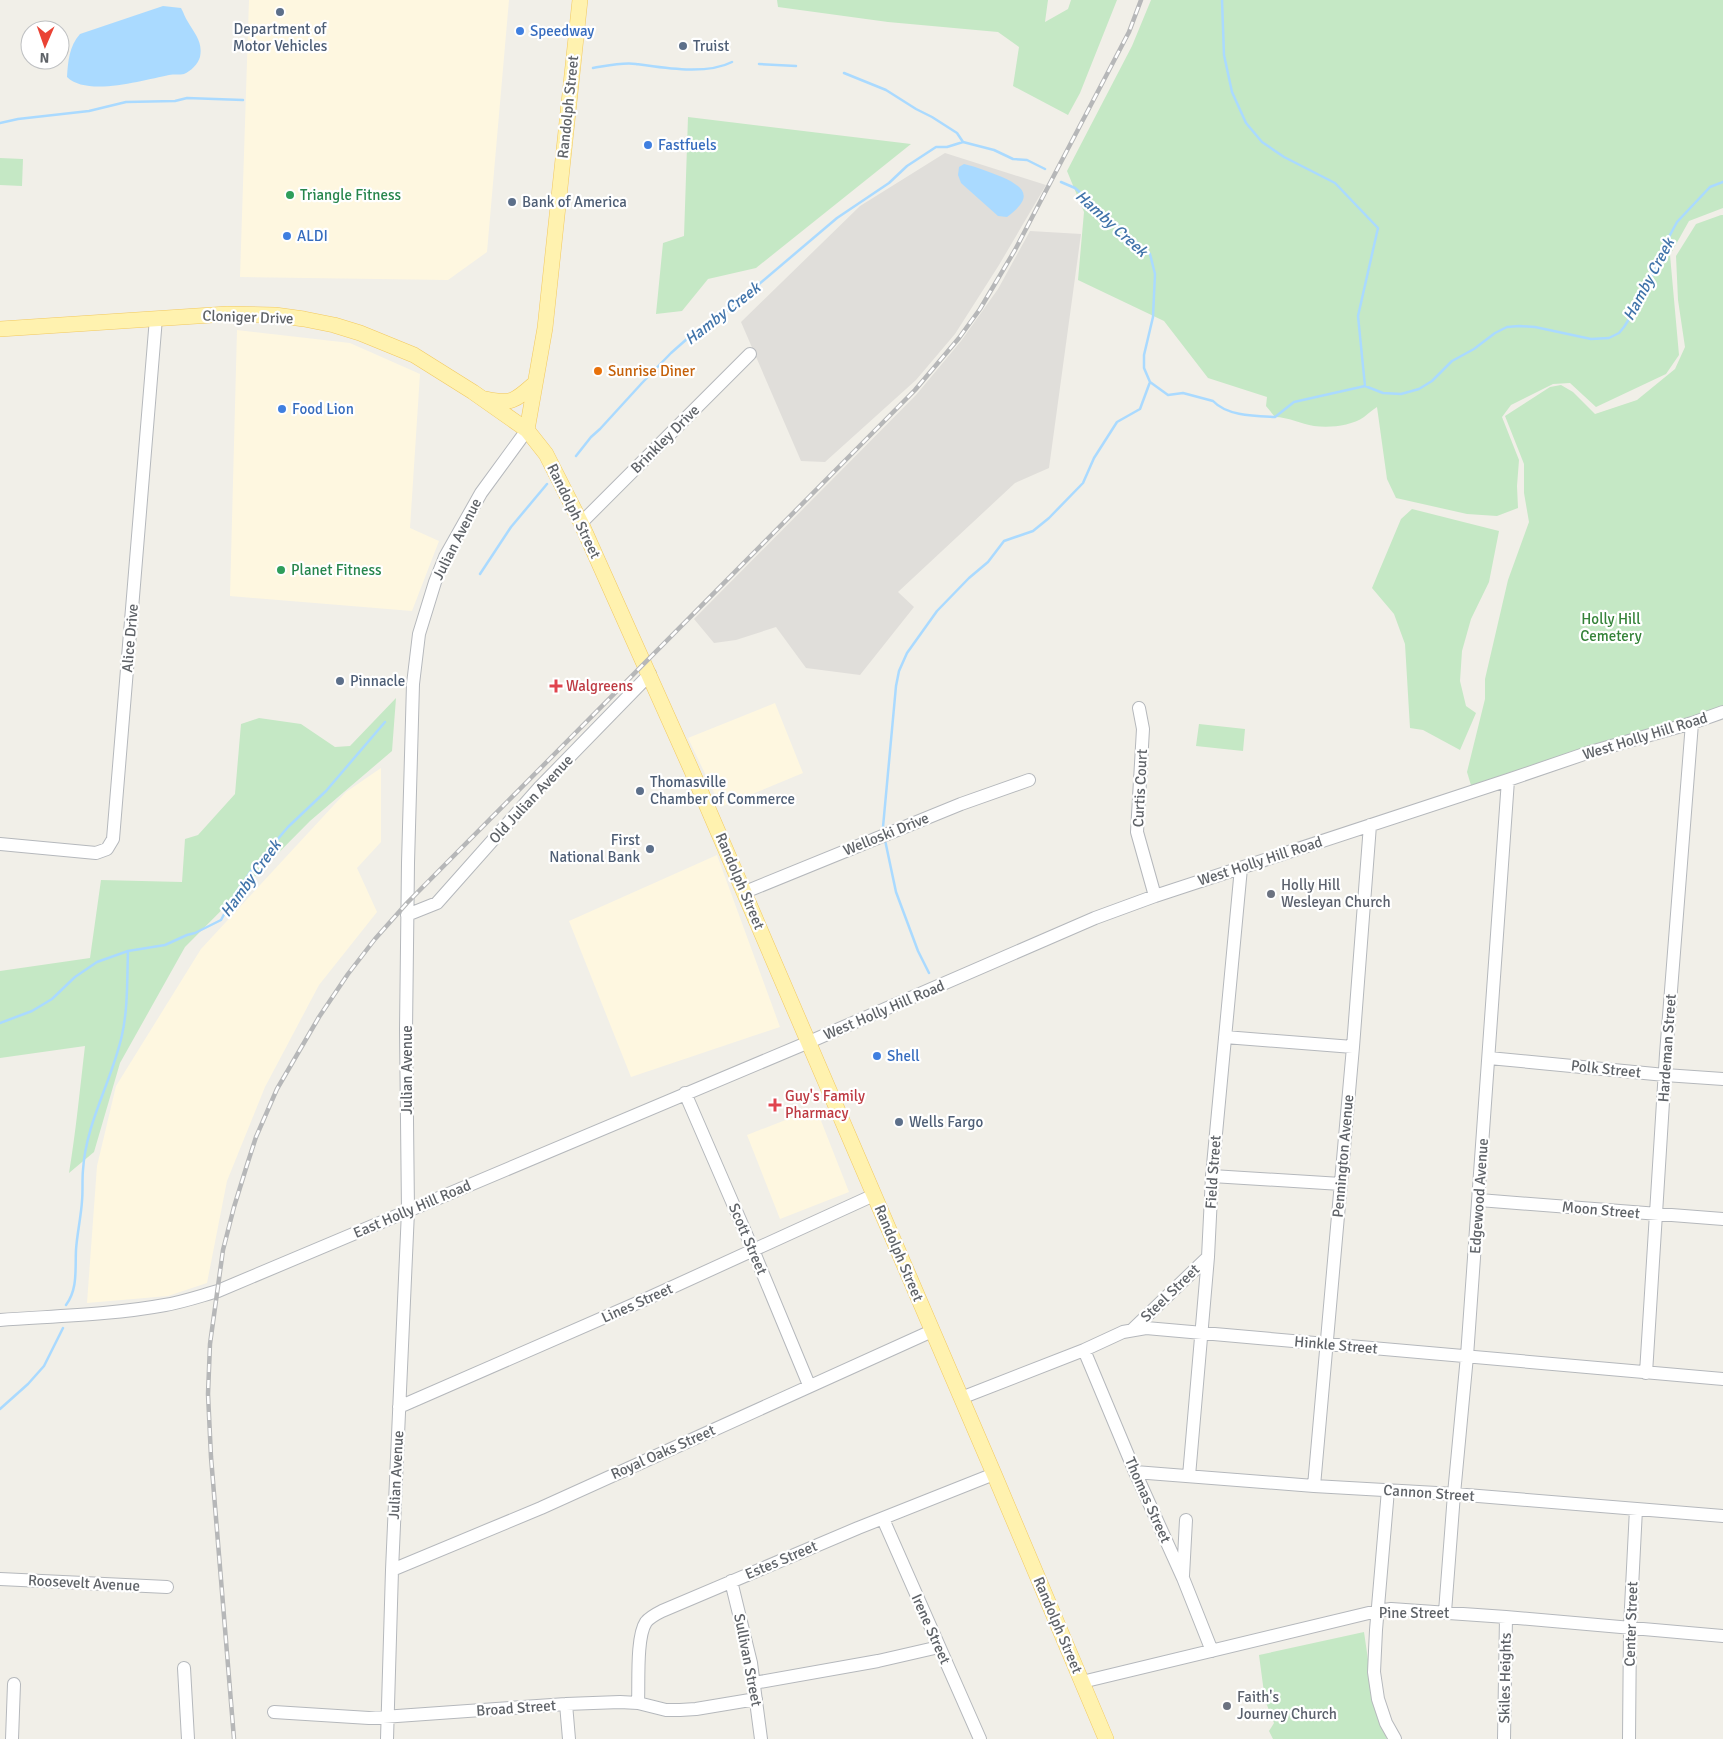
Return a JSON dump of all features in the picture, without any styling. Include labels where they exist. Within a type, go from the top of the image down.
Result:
[{"type":"main road","name":"Randolph Street","points":[[580,0],[544,328],[527,430],[546,454],[581,523],[650,674],[745,892],[1106,1739]]},
{"type":"main road","name":"Cloniger Drive","points":[[0,329],[227,314],[268,315],[304,319],[360,332],[414,355],[527,430]]},
{"type":"main road","points":[[482,399],[513,401],[535,383]]},
{"type":"street","name":"Alice Drive","points":[[0,844],[96,853],[108,849],[113,839],[156,318]]},
{"type":"street","name":"Brinkley Drive","points":[[581,523],[750,354]]},
{"type":"street","name":"Julian Avenue","points":[[387,1739],[392,1570],[408,1211],[407,915],[413,684],[419,634],[445,557],[481,493],[527,430]]},
{"type":"street","name":"Old Julian Avenue","points":[[407,915],[437,903],[539,788],[650,674]]},
{"type":"street","name":"Curtis Court","points":[[1139,708],[1142,729],[1137,832],[1154,896]]},
{"type":"street","name":"West Holly Hill Road","points":[[809,1042],[1091,920],[1154,896],[1587,753],[1692,723],[1723,712]]},
{"type":"street","name":"Hardeman Street","points":[[1646,1373],[1665,1075],[1692,723]]},
{"type":"street","name":"Welloski Drive","points":[[745,892],[961,804],[1029,780]]},
{"type":"street","name":"Edgewood Avenue","points":[[1445,1612],[1479,1200],[1508,780]]},
{"type":"street","name":"Pennington Avenue","points":[[1314,1486],[1353,1047],[1370,826]]},
{"type":"street","name":"Field Street","points":[[1189,1476],[1208,1257],[1212,1176],[1240,868]]},
{"type":"street","points":[[1225,1037],[1353,1047]]},
{"type":"street","name":"East Holly Hill Road","points":[[0,1320],[134,1309],[193,1299],[218,1291],[809,1042]]},
{"type":"street","name":"Polk Street","points":[[1489,1058],[1665,1075],[1723,1078]]},
{"type":"street","name":"Scott Street","points":[[685,1094],[809,1385]]},
{"type":"street","points":[[1212,1176],[1341,1184]]},
{"type":"street","name":"Lines Street","points":[[400,1407],[644,1300],[874,1195]]},
{"type":"street","name":"Moon Street","points":[[1479,1200],[1723,1219]]},
{"type":"street","name":"Steel Street","points":[[1133,1329],[1208,1257]]},
{"type":"street","name":"Hinkle Street","points":[[961,1398],[1084,1350],[1123,1332],[1146,1328],[1723,1379]]},
{"type":"street","name":"Royal Oaks Street","points":[[392,1570],[541,1508],[809,1385],[932,1331]]},
{"type":"street","name":"Thomas Street","points":[[1084,1350],[1135,1472],[1183,1578],[1212,1651]]},
{"type":"street","name":"Cannon Street","points":[[1135,1472],[1314,1486],[1454,1494],[1723,1516]]},
{"type":"street","name":"Estes Street","points":[[638,1703],[639,1659],[642,1633],[646,1622],[651,1617],[849,1531],[994,1474]]},
{"type":"street","points":[[1388,1490],[1374,1653],[1375,1685],[1386,1723],[1395,1739]]},
{"type":"street","name":"Center Street","points":[[1629,1739],[1630,1627],[1636,1509]]},
{"type":"street","name":"Irene Street","points":[[883,1519],[980,1739]]},
{"type":"street","points":[[1183,1578],[1186,1520]]},
{"type":"street","name":"Roosevelt Avenue","points":[[0,1579],[167,1587]]},
{"type":"street","name":"Sullivan Street","points":[[731,1581],[754,1683],[761,1739]]},
{"type":"street","name":"Pine Street","points":[[1082,1682],[1391,1609],[1723,1636]]},
{"type":"street","name":"Skiles Heights","points":[[1504,1739],[1506,1617]]},
{"type":"street","points":[[754,1683],[939,1647]]},
{"type":"street","points":[[184,1668],[188,1739]]},
{"type":"street","points":[[12,1739],[14,1684]]},
{"type":"street","name":"Broad Street","points":[[274,1712],[369,1718],[620,1702],[680,1710],[756,1699]]},
{"type":"street","points":[[566,1704],[569,1739]]},
{"type":"shaded area","points":[[249,0],[509,0],[487,252],[448,280],[240,277]]},
{"type":"shaded area","points":[[945,153],[1046,185],[999,265],[955,334],[916,380],[825,462],[801,461],[741,322],[860,206]]},
{"type":"shaded area","points":[[1030,231],[1081,234],[1049,468],[1015,483],[898,592],[914,607],[860,675],[806,668],[776,627],[736,640],[714,643],[694,619],[916,395],[961,341],[998,289]]},
{"type":"shaded area","points":[[237,330],[350,343],[420,374],[410,528],[439,541],[412,611],[230,596]]},
{"type":"shaded area","points":[[775,703],[803,773],[721,807],[688,738]]},
{"type":"shaded area","points":[[381,768],[381,842],[357,868],[377,912],[319,985],[265,1087],[227,1181],[207,1283],[168,1296],[87,1303],[97,1166],[116,1086],[201,949],[346,792]]},
{"type":"shaded area","points":[[717,855],[780,1027],[631,1077],[569,921]]},
{"type":"shaded area","points":[[816,1108],[849,1192],[780,1219],[747,1135]]},
{"type":"green space","points":[[777,0],[1048,0],[1045,22],[1068,9],[1071,0],[1117,0],[1080,93],[1068,115],[1013,86],[1019,47],[998,32],[888,22],[778,7]]},
{"type":"green space","points":[[1151,0],[1723,0],[1723,208],[1689,221],[1670,255],[1679,355],[1666,374],[1596,407],[1570,383],[1553,384],[1511,405],[1502,417],[1519,460],[1518,508],[1497,516],[1467,514],[1396,498],[1387,479],[1377,407],[1359,420],[1347,424],[1327,427],[1314,426],[1275,417],[1266,406],[1267,397],[1208,378],[1164,321],[1078,280],[1084,212],[1067,171],[1132,46]]},
{"type":"green space","points":[[688,117],[911,144],[756,268],[708,279],[682,311],[656,314],[663,243],[684,236]]},
{"type":"green space","points":[[0,158],[23,159],[22,186],[0,185]]},
{"type":"green space","name":"Holly Hill Cemetery","points":[[1723,215],[1723,712],[1473,792],[1467,772],[1485,699],[1485,679],[1508,580],[1529,522],[1524,493],[1524,464],[1505,416],[1550,387],[1561,385],[1573,392],[1595,414],[1637,400],[1675,369],[1685,347],[1678,300],[1676,256],[1696,224]]},
{"type":"green space","points":[[1412,509],[1499,531],[1489,582],[1471,619],[1462,651],[1460,681],[1466,706],[1476,713],[1460,750],[1423,730],[1410,728],[1405,644],[1394,614],[1372,588],[1401,519]]},
{"type":"green space","points":[[396,698],[392,751],[310,821],[185,947],[120,1063],[94,1152],[69,1173],[85,1046],[0,1058],[0,971],[90,958],[101,880],[182,882],[185,839],[198,835],[235,794],[241,724],[259,718],[301,724],[335,747],[350,746]]},
{"type":"green space","points":[[1199,724],[1245,729],[1243,751],[1196,746]]},
{"type":"green space","points":[[1364,1632],[1375,1708],[1387,1739],[1273,1739],[1269,1731],[1274,1723],[1265,1700],[1259,1655]]},
{"type":"water","points":[[163,6],[181,8],[198,38],[201,52],[196,65],[184,74],[116,85],[88,86],[76,83],[67,77],[68,70],[70,70],[71,49],[80,34]]},
{"type":"water","points":[[964,164],[1002,177],[1018,186],[1024,195],[1020,205],[1007,217],[998,216],[961,183],[958,175],[959,167]]},
{"type":"waterway","points":[[1222,0],[1224,55],[1232,92],[1246,123],[1262,142],[1284,157],[1335,183],[1378,228],[1358,316],[1365,386]]},
{"type":"waterway","points":[[593,68],[614,64],[631,64],[672,69],[698,69],[722,66],[732,62]]},
{"type":"waterway","points":[[759,64],[796,66]]},
{"type":"waterway","points":[[844,73],[886,90],[957,133],[963,142]]},
{"type":"waterway","points":[[0,123],[18,119],[89,111],[126,102],[175,101],[187,98],[243,100]]},
{"type":"waterway","name":"Hamby Creek","points":[[576,456],[591,437],[642,383],[688,338],[732,307],[837,218],[889,183],[907,166],[936,147],[947,147],[963,142],[994,150],[1013,159],[1027,160],[1045,169]]},
{"type":"waterway","name":"Hamby Creek","points":[[1061,182],[1075,188],[1150,254],[1155,274],[1153,317],[1144,355],[1144,368],[1150,382],[1168,395],[1183,393],[1213,401],[1226,410],[1233,412],[1275,417],[1294,402],[1365,386],[1383,393],[1401,394],[1419,389],[1432,381],[1452,361],[1507,327],[1535,327],[1591,339],[1609,338],[1619,333],[1639,303],[1664,246],[1677,222],[1710,187],[1723,182]]},
{"type":"waterway","points":[[883,827],[896,686],[899,671],[907,653],[937,611],[969,578],[988,562],[1004,541],[1033,531],[1049,518],[1083,483],[1094,458],[1117,422],[1140,409],[1150,382]]},
{"type":"waterway","name":"Hamby Creek","points":[[480,574],[511,527],[547,484]]},
{"type":"waterway","name":"Hamby Creek","points":[[0,1023],[32,1011],[52,999],[75,977],[97,962],[128,951],[165,945],[221,920],[235,894],[254,867],[288,827],[326,791],[385,722]]},
{"type":"waterway","points":[[885,840],[896,892],[918,951],[929,973]]},
{"type":"waterway","points":[[66,1305],[70,1299],[75,1279],[85,1152],[94,1118],[118,1052],[124,1025],[128,951]]},
{"type":"waterway","points":[[0,1409],[28,1384],[44,1366],[63,1328]]},
{"type":"railway","points":[[234,1739],[211,1457],[208,1394],[210,1344],[223,1250],[234,1207],[256,1137],[277,1089],[319,1017],[348,974],[375,939],[407,903],[915,390],[959,338],[980,309],[1015,250],[1129,32],[1141,0]]},
{"type":"place","name":"Department of Motor Vehicles","points":[[280,12]]},
{"type":"place","name":"Speedway","points":[[520,31]]},
{"type":"place","name":"Truist","points":[[683,46]]},
{"type":"place","name":"Fastfuels","points":[[648,145]]},
{"type":"place","name":"Triangle Fitness","points":[[290,195]]},
{"type":"place","name":"Bank of America","points":[[512,202]]},
{"type":"place","name":"ALDI","points":[[287,236]]},
{"type":"place","name":"Sunrise Diner","points":[[598,371]]},
{"type":"place","name":"Food Lion","points":[[282,409]]},
{"type":"place","name":"Planet Fitness","points":[[281,570]]},
{"type":"place","name":"Pinnacle","points":[[340,681]]},
{"type":"place","name":"Walgreens","points":[[556,686]]},
{"type":"place","name":"Thomasville Chamber of Commerce","points":[[640,791]]},
{"type":"place","name":"First National Bank","points":[[650,849]]},
{"type":"place","name":"Holly Hill Wesleyan Church","points":[[1271,894]]},
{"type":"place","name":"Shell","points":[[877,1056]]},
{"type":"place","name":"Guy's Family Pharmacy","points":[[775,1105]]},
{"type":"place","name":"Wells Fargo","points":[[899,1122]]},
{"type":"place","name":"Faith's Journey Church","points":[[1227,1706]]}]
